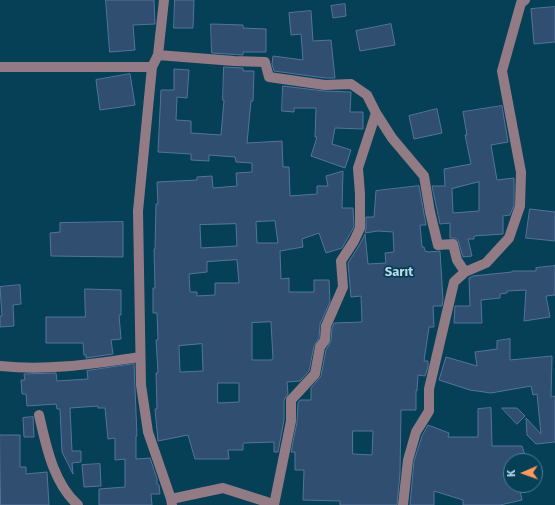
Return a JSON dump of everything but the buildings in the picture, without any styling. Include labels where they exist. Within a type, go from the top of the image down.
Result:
[{"type":"street","points":[[164,0],[158,54],[152,67],[138,211],[141,384],[148,432],[172,502],[223,488],[267,502],[269,505]]},
{"type":"street","points":[[403,505],[408,460],[416,432],[428,411],[429,389],[454,282],[465,272],[486,263],[509,238],[520,206],[521,172],[502,72],[521,3],[525,0]]},
{"type":"street","points":[[158,54],[234,61],[266,62],[269,77],[325,85],[351,84],[367,95],[376,113],[392,138],[424,176],[430,212],[438,245],[453,244],[458,260],[465,272]]},
{"type":"street","points":[[0,67],[152,67]]},
{"type":"street","points":[[274,505],[291,421],[291,400],[315,374],[320,347],[325,340],[326,326],[343,287],[341,261],[354,241],[360,228],[358,168],[376,113]]},
{"type":"street","points":[[0,366],[22,369],[66,367],[140,357]]},
{"type":"street","points":[[39,415],[52,467],[71,499],[78,505]]},
{"type":"district","name":"Sarıt","points":[[399,272]]}]
